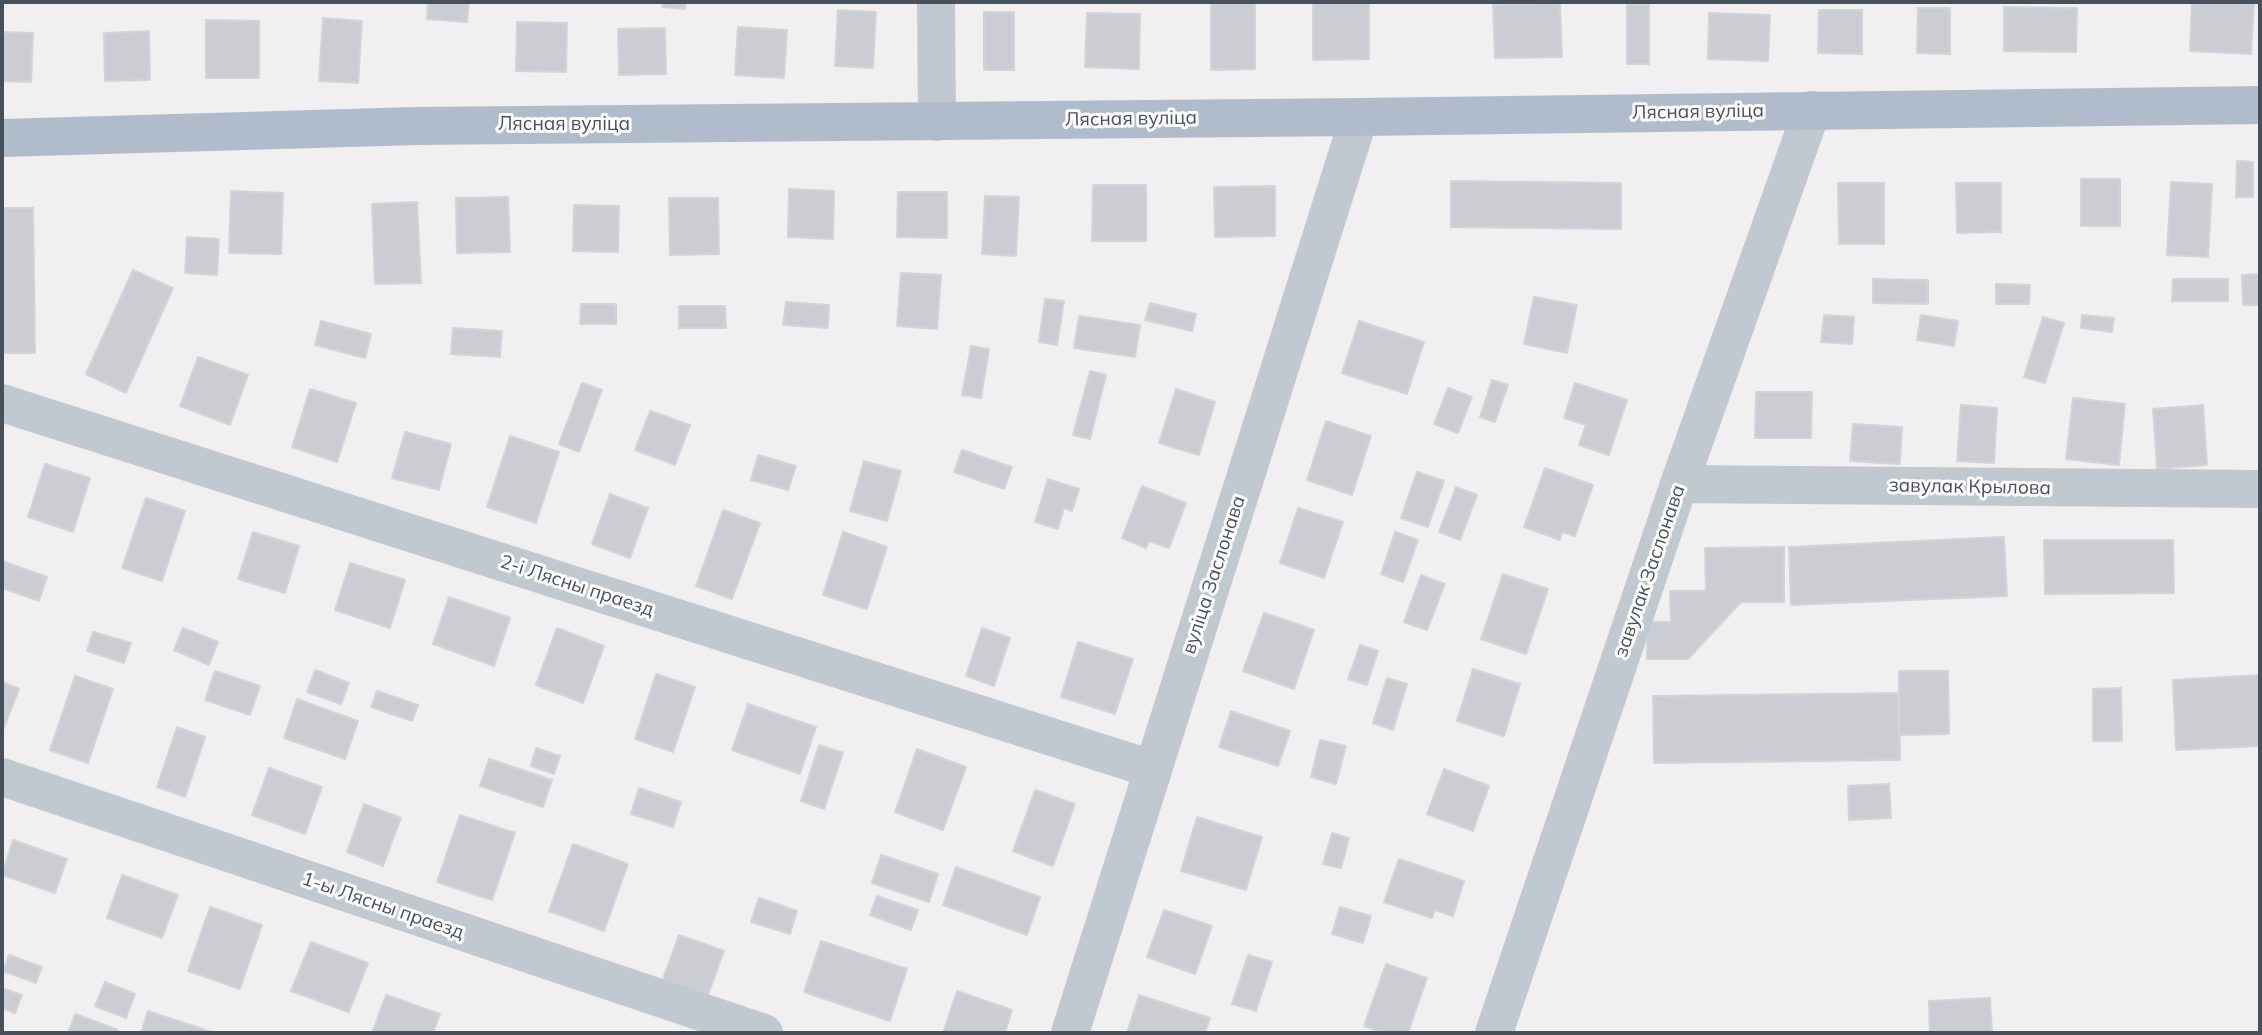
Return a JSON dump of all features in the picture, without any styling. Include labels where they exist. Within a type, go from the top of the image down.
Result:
[{"type":"main road","name":"Лясная вуліца","points":[[2,138],[417,126],[2260,105]]},
{"type":"street","points":[[936,2],[937,122]]},
{"type":"street","name":"завулак Заслонава","points":[[1494,1033],[1679,484],[1812,110]]},
{"type":"street","name":"вуліца Заслонава","points":[[1070,1033],[1359,117]]},
{"type":"street","name":"2-і Лясны праезд","points":[[2,403],[1152,769]]},
{"type":"street","name":"завулак Крылова","points":[[1679,484],[2260,489]]},
{"type":"street","name":"1-ы Лясны праезд","points":[[2,777],[764,1033]]},
{"type":"building","points":[[428,2],[469,2],[467,22],[427,19]]},
{"type":"building","points":[[663,2],[686,2],[685,9],[662,7]]},
{"type":"building","points":[[1255,2],[1255,69],[1211,70],[1211,3]]},
{"type":"building","points":[[2192,2],[2254,4],[2251,54],[2190,51]]},
{"type":"building","points":[[1313,3],[1369,3],[1369,59],[1313,60]]},
{"type":"building","points":[[1560,3],[1562,57],[1495,58],[1493,5]]},
{"type":"building","points":[[1627,5],[1649,5],[1649,64],[1627,64]]},
{"type":"building","points":[[2004,7],[2077,8],[2076,52],[2004,51]]},
{"type":"building","points":[[1918,8],[1950,8],[1950,54],[1917,53]]},
{"type":"building","points":[[838,10],[876,12],[873,68],[835,66]]},
{"type":"building","points":[[1819,10],[1862,10],[1862,54],[1818,53]]},
{"type":"building","points":[[984,12],[1014,12],[1014,70],[984,70]]},
{"type":"building","points":[[1087,13],[1140,14],[1139,69],[1085,67]]},
{"type":"building","points":[[1709,13],[1770,15],[1768,61],[1708,59]]},
{"type":"building","points":[[323,18],[362,21],[358,83],[319,81]]},
{"type":"building","points":[[206,20],[259,21],[259,78],[206,78]]},
{"type":"building","points":[[517,22],[567,23],[566,72],[516,71]]},
{"type":"building","points":[[738,27],[787,30],[784,78],[735,75]]},
{"type":"building","points":[[665,28],[666,74],[619,75],[618,29]]},
{"type":"building","points":[[149,31],[150,80],[105,81],[104,33]]},
{"type":"building","points":[[2,32],[33,33],[31,82],[2,81]]},
{"type":"building","points":[[2237,161],[2253,162],[2253,197],[2236,197]]},
{"type":"building","points":[[2081,179],[2120,179],[2120,226],[2081,226]]},
{"type":"building","points":[[1451,181],[1621,183],[1621,229],[1451,227]]},
{"type":"building","points":[[2171,182],[2212,184],[2208,257],[2167,255]]},
{"type":"building","points":[[1838,183],[1884,183],[1884,244],[1839,244]]},
{"type":"building","points":[[1956,183],[2001,183],[2001,232],[1957,233]]},
{"type":"building","points":[[1093,185],[1146,185],[1146,241],[1092,241]]},
{"type":"building","points":[[1275,186],[1275,236],[1215,237],[1214,187]]},
{"type":"building","points":[[789,189],[834,191],[833,239],[788,237]]},
{"type":"building","points":[[231,191],[283,193],[281,254],[229,253]]},
{"type":"building","points":[[898,192],[947,192],[947,238],[897,237]]},
{"type":"building","points":[[985,196],[1019,197],[1016,256],[982,254]]},
{"type":"building","points":[[508,197],[510,252],[457,253],[456,198]]},
{"type":"building","points":[[669,198],[718,198],[719,254],[670,255]]},
{"type":"building","points":[[417,202],[421,283],[375,284],[372,204]]},
{"type":"building","points":[[574,205],[619,206],[618,252],[573,251]]},
{"type":"building","points":[[2,208],[33,208],[35,353],[2,353]]},
{"type":"building","points":[[187,237],[219,239],[217,275],[185,273]]},
{"type":"building","points":[[133,270],[173,288],[126,393],[86,374]]},
{"type":"building","points":[[901,273],[941,275],[937,329],[897,326]]},
{"type":"building","points":[[2260,274],[2260,305],[2243,305],[2242,275]]},
{"type":"building","points":[[1873,279],[1928,280],[1928,304],[1873,303]]},
{"type":"building","points":[[2173,279],[2228,279],[2228,301],[2172,301]]},
{"type":"building","points":[[1996,284],[2030,285],[2029,304],[1996,304]]},
{"type":"building","points":[[1534,297],[1577,305],[1567,353],[1524,344]]},
{"type":"building","points":[[1045,299],[1064,301],[1057,345],[1039,342]]},
{"type":"building","points":[[786,302],[829,305],[828,328],[783,325]]},
{"type":"building","points":[[1150,303],[1196,314],[1192,331],[1145,320]]},
{"type":"building","points":[[581,304],[616,304],[616,324],[580,324]]},
{"type":"building","points":[[679,306],[725,306],[726,328],[679,328]]},
{"type":"building","points":[[1824,315],[1854,317],[1852,344],[1821,342]]},
{"type":"building","points":[[1921,315],[1958,321],[1954,346],[1917,340]]},
{"type":"building","points":[[2082,315],[2114,318],[2112,332],[2081,328]]},
{"type":"building","points":[[1079,316],[1140,325],[1135,357],[1074,348]]},
{"type":"building","points":[[2043,317],[2064,323],[2045,383],[2024,377]]},
{"type":"building","points":[[321,321],[371,334],[365,358],[315,345]]},
{"type":"building","points":[[1359,321],[1424,342],[1407,394],[1342,373]]},
{"type":"building","points":[[453,328],[502,331],[500,357],[451,354]]},
{"type":"building","points":[[971,346],[989,349],[981,398],[962,395]]},
{"type":"building","points":[[198,357],[248,375],[230,425],[180,406]]},
{"type":"building","points":[[1090,371],[1106,375],[1090,439],[1073,435]]},
{"type":"building","points":[[1492,380],[1508,385],[1495,422],[1480,417]]},
{"type":"building","points":[[582,383],[602,390],[579,452],[559,444]]},
{"type":"building","points":[[1575,383],[1627,400],[1609,455],[1579,445],[1586,425],[1564,418]]},
{"type":"building","points":[[1448,388],[1472,397],[1458,433],[1434,424]]},
{"type":"building","points":[[310,389],[356,403],[337,462],[292,447]]},
{"type":"building","points":[[1176,389],[1215,402],[1199,455],[1159,443]]},
{"type":"building","points":[[1756,392],[1812,392],[1811,438],[1755,438]]},
{"type":"building","points":[[2073,398],[2125,404],[2119,465],[2066,459]]},
{"type":"building","points":[[1961,405],[1997,408],[1994,463],[1957,461]]},
{"type":"building","points":[[2203,405],[2207,465],[2157,469],[2153,409]]},
{"type":"building","points":[[650,411],[690,425],[675,465],[635,450]]},
{"type":"building","points":[[1326,421],[1371,436],[1352,495],[1307,480]]},
{"type":"building","points":[[1853,424],[1902,427],[1900,464],[1850,461]]},
{"type":"building","points":[[405,432],[451,444],[439,490],[392,478]]},
{"type":"building","points":[[510,436],[559,452],[536,523],[487,507]]},
{"type":"building","points":[[962,450],[1012,467],[1004,489],[954,472]]},
{"type":"building","points":[[758,455],[796,466],[788,490],[751,480]]},
{"type":"building","points":[[864,461],[901,471],[887,521],[850,511]]},
{"type":"building","points":[[45,464],[90,478],[73,532],[28,517]]},
{"type":"building","points":[[1545,468],[1593,485],[1575,536],[1562,532],[1560,540],[1524,527]]},
{"type":"building","points":[[1417,472],[1444,481],[1428,527],[1401,518]]},
{"type":"building","points":[[1048,479],[1079,489],[1072,511],[1064,508],[1058,529],[1035,522]]},
{"type":"building","points":[[1142,486],[1186,503],[1169,548],[1149,541],[1146,548],[1122,538]]},
{"type":"building","points":[[1456,487],[1477,495],[1460,540],[1439,532]]},
{"type":"building","points":[[610,494],[648,508],[630,558],[592,544]]},
{"type":"building","points":[[146,498],[185,511],[162,581],[122,568]]},
{"type":"building","points":[[1298,508],[1343,522],[1324,578],[1280,563]]},
{"type":"building","points":[[723,510],[760,523],[732,599],[696,586]]},
{"type":"building","points":[[253,532],[299,546],[285,593],[238,579]]},
{"type":"building","points":[[843,532],[887,547],[867,609],[823,595]]},
{"type":"building","points":[[1395,532],[1418,540],[1403,582],[1381,574]]},
{"type":"building","points":[[2004,537],[2007,596],[1791,605],[1789,547]]},
{"type":"building","points":[[2044,540],[2173,540],[2174,593],[2045,594]]},
{"type":"building","points":[[1784,547],[1784,602],[1741,602],[1688,659],[1647,659],[1647,622],[1671,622],[1670,591],[1706,591],[1705,548]]},
{"type":"building","points":[[2,561],[47,577],[39,601],[2,588]]},
{"type":"building","points":[[350,563],[405,580],[390,628],[335,610]]},
{"type":"building","points":[[1503,574],[1548,589],[1526,654],[1481,639]]},
{"type":"building","points":[[1421,575],[1445,584],[1427,630],[1404,622]]},
{"type":"building","points":[[449,597],[510,618],[494,666],[433,644]]},
{"type":"building","points":[[1264,613],[1314,630],[1294,689],[1243,671]]},
{"type":"building","points":[[183,628],[218,642],[209,665],[174,650]]},
{"type":"building","points":[[557,628],[604,646],[583,703],[536,685]]},
{"type":"building","points":[[982,628],[1010,638],[994,686],[966,676]]},
{"type":"building","points":[[93,632],[131,643],[124,663],[87,651]]},
{"type":"building","points":[[1078,642],[1133,659],[1115,714],[1061,697]]},
{"type":"building","points":[[1360,645],[1378,651],[1367,685],[1348,679]]},
{"type":"building","points":[[1473,669],[1520,684],[1504,736],[1457,721]]},
{"type":"building","points":[[315,670],[349,683],[341,704],[307,692]]},
{"type":"building","points":[[215,671],[260,686],[250,715],[205,700]]},
{"type":"building","points":[[1899,671],[1948,671],[1949,734],[1899,735]]},
{"type":"building","points":[[656,674],[695,687],[673,752],[635,739]]},
{"type":"building","points":[[2260,675],[2260,746],[2176,750],[2173,680]]},
{"type":"building","points":[[75,676],[113,689],[88,763],[50,750]]},
{"type":"building","points":[[1387,678],[1407,684],[1393,730],[1373,723]]},
{"type":"building","points":[[2,682],[19,689],[2,733]]},
{"type":"building","points":[[2121,688],[2122,741],[2093,741],[2093,689]]},
{"type":"building","points":[[377,691],[418,705],[412,721],[371,707]]},
{"type":"building","points":[[1899,693],[1900,760],[1654,763],[1653,696]]},
{"type":"building","points":[[297,699],[358,721],[345,759],[284,738]]},
{"type":"building","points":[[748,704],[816,727],[800,774],[732,750]]},
{"type":"building","points":[[1231,711],[1290,731],[1278,766],[1219,747]]},
{"type":"building","points":[[177,727],[205,737],[185,797],[157,787]]},
{"type":"building","points":[[1320,740],[1346,746],[1336,784],[1311,777]]},
{"type":"building","points":[[819,745],[843,753],[824,809],[801,801]]},
{"type":"building","points":[[536,748],[560,756],[554,774],[531,766]]},
{"type":"building","points":[[917,749],[966,767],[943,830],[895,812]]},
{"type":"building","points":[[489,759],[552,780],[543,807],[480,786]]},
{"type":"building","points":[[269,768],[322,787],[305,834],[252,815]]},
{"type":"building","points":[[1444,769],[1489,786],[1473,831],[1427,814]]},
{"type":"building","points":[[1889,784],[1891,818],[1849,820],[1848,786]]},
{"type":"building","points":[[639,788],[681,802],[673,827],[631,814]]},
{"type":"building","points":[[1035,790],[1075,804],[1053,866],[1013,851]]},
{"type":"building","points":[[364,804],[401,818],[383,866],[347,852]]},
{"type":"building","points":[[460,815],[515,833],[492,900],[437,882]]},
{"type":"building","points":[[1197,817],[1262,837],[1246,890],[1181,871]]},
{"type":"building","points":[[1332,833],[1349,838],[1341,868],[1323,864]]},
{"type":"building","points":[[13,840],[67,859],[55,893],[2,875]]},
{"type":"building","points":[[573,844],[628,864],[604,931],[549,911]]},
{"type":"building","points":[[881,855],[938,874],[929,902],[872,883]]},
{"type":"building","points":[[1399,859],[1464,881],[1453,916],[1435,910],[1432,918],[1384,902]]},
{"type":"building","points":[[956,867],[1040,897],[1027,935],[943,905]]},
{"type":"building","points":[[122,875],[178,895],[162,938],[107,918]]},
{"type":"building","points":[[877,896],[918,910],[911,930],[870,915]]},
{"type":"building","points":[[759,898],[797,911],[790,934],[751,922]]},
{"type":"building","points":[[210,907],[262,925],[240,989],[188,971]]},
{"type":"building","points":[[1340,907],[1371,916],[1363,943],[1332,934]]},
{"type":"building","points":[[1164,910],[1212,926],[1195,974],[1147,957]]},
{"type":"building","points":[[679,935],[724,951],[705,1003],[660,987]]},
{"type":"building","points":[[821,941],[907,969],[890,1021],[804,992]]},
{"type":"building","points":[[311,942],[368,963],[349,1012],[291,991]]},
{"type":"building","points":[[9,955],[42,967],[36,983],[3,971]]},
{"type":"building","points":[[1248,955],[1272,962],[1256,1011],[1232,1004]]},
{"type":"building","points":[[1386,964],[1427,978],[1408,1033],[1385,1033],[1364,1026]]},
{"type":"building","points":[[105,982],[135,994],[126,1018],[95,1006]]},
{"type":"building","points":[[2,988],[22,995],[15,1013],[2,1008]]},
{"type":"building","points":[[957,991],[1012,1010],[1005,1033],[943,1033]]},
{"type":"building","points":[[386,995],[440,1014],[433,1033],[372,1033]]},
{"type":"building","points":[[1139,995],[1210,1018],[1205,1033],[1127,1033]]},
{"type":"building","points":[[1990,998],[1992,1033],[1930,1033],[1929,1001]]},
{"type":"building","points":[[148,1011],[215,1033],[141,1033]]},
{"type":"building","points":[[75,1014],[118,1030],[117,1033],[68,1033]]}]
